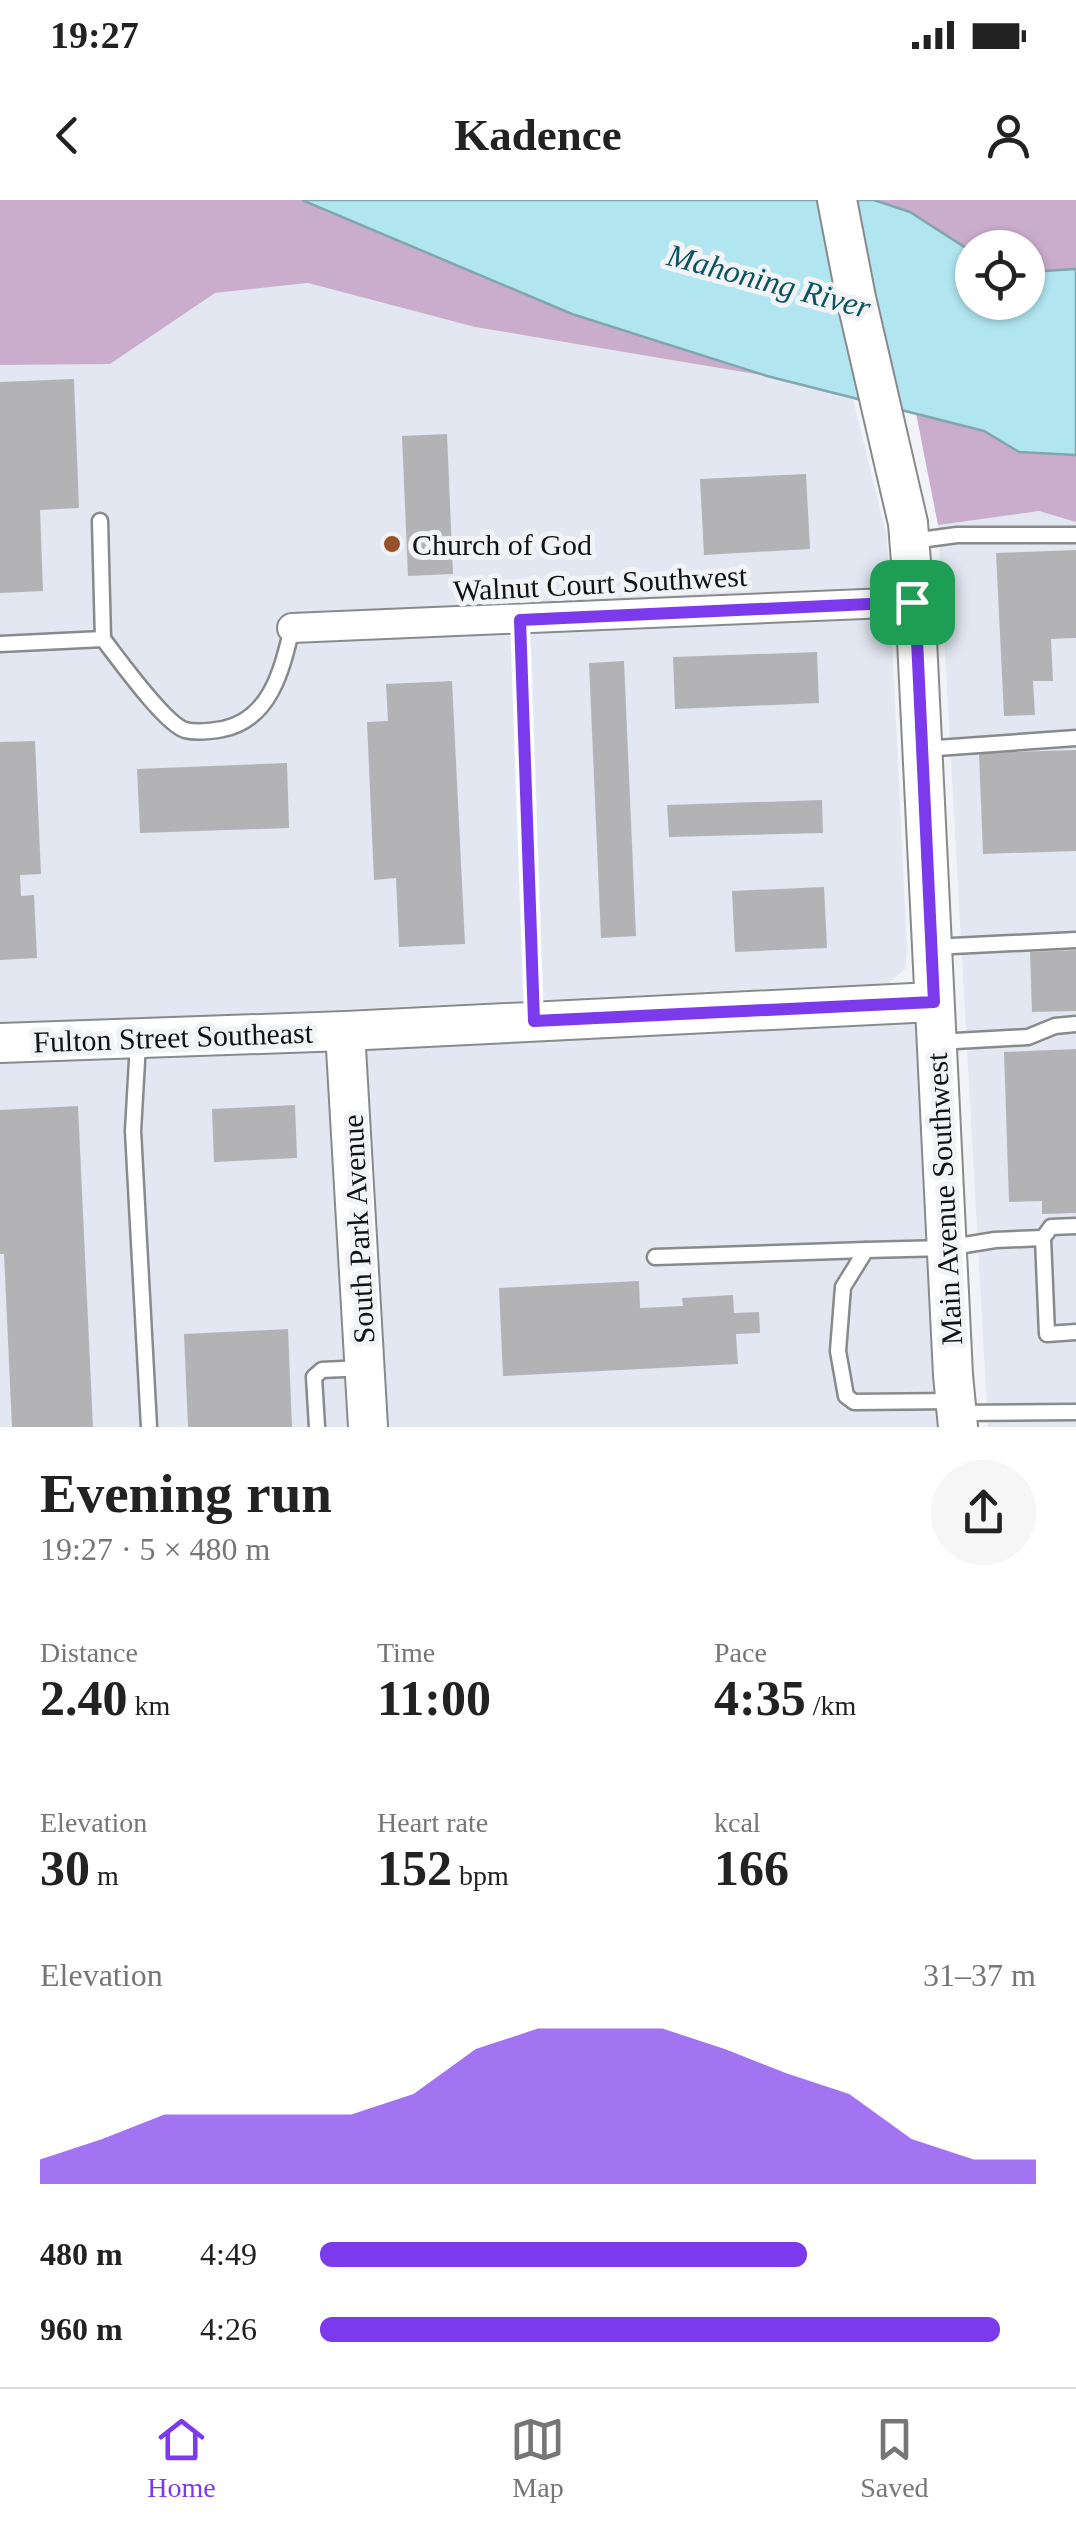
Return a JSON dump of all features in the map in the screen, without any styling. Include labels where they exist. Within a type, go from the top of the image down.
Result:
[{"type":"street","name":"Main Avenue Southwest","points":[[837,200],[908,532],[957,1414]]},
{"type":"street","name":"Walnut Court Southwest","points":[[292,628],[912,602]]},
{"type":"street","name":"Fulton Street Southeast","points":[[0,1043],[346,1031],[934,1002]]},
{"type":"street","name":"South Park Avenue","points":[[346,1031],[368,1427]]},
{"type":"lane","points":[[100,522],[103,639],[157,706],[183,730],[212,732],[236,726],[260,708],[280,677],[292,628]]},
{"type":"lane","points":[[908,532],[1076,535]]},
{"type":"lane","points":[[520,620],[534,1021]]},
{"type":"lane","points":[[0,644],[103,639]]},
{"type":"lane","points":[[922,749],[1076,738]]},
{"type":"lane","points":[[931,947],[1076,940]]},
{"type":"lane","points":[[936,1042],[1028,1037],[1055,1026],[1076,1024]]},
{"type":"lane","points":[[139,1037],[133,1130],[149,1427]]},
{"type":"lane","points":[[1076,1226],[1051,1227],[1042,1238],[1047,1334],[1076,1332]]},
{"type":"lane","points":[[655,1257],[946,1248],[1042,1238]]},
{"type":"lane","points":[[866,1250],[842,1287],[838,1350],[846,1396],[854,1402],[957,1414],[1076,1412]]},
{"type":"lane","points":[[316,1427],[314,1377],[322,1370],[365,1368]]},
{"type":"shaded area","points":[[0,200],[302,200],[572,314],[767,376],[475,327],[308,283],[215,293],[110,364],[0,365]]},
{"type":"shaded area","points":[[874,200],[1076,200],[1076,269],[1045,271],[1045,230],[955,230],[955,241],[910,212]]},
{"type":"shaded area","points":[[308,283],[475,327],[767,376],[853,399],[887,537],[907,950],[905,969],[889,983],[0,1026],[0,365],[110,364],[215,293]]},
{"type":"shaded area","points":[[916,413],[984,431],[1019,452],[1076,455],[1076,522],[1039,511],[938,525]]},
{"type":"shaded area","points":[[1039,511],[1076,522],[1076,1427],[988,1427],[938,525]]},
{"type":"shaded area","points":[[933,1002],[958,1427],[0,1427],[0,1047]]},
{"type":"water","name":"Mahoning River","points":[[302,200],[874,200],[910,212],[955,241],[955,320],[1045,320],[1045,271],[1076,269],[1076,455],[1019,452],[984,431],[767,376],[572,314]]},
{"type":"building","points":[[74,379],[79,508],[40,510],[43,591],[0,593],[0,382]]},
{"type":"building","points":[[447,434],[453,574],[408,576],[402,436]]},
{"type":"building","points":[[806,474],[810,549],[704,555],[700,479]]},
{"type":"building","points":[[1076,550],[1076,638],[1051,639],[1053,681],[1033,681],[1035,715],[1004,716],[996,553]]},
{"type":"building","points":[[817,652],[819,703],[675,709],[673,657]]},
{"type":"building","points":[[624,661],[636,936],[601,938],[589,663]]},
{"type":"building","points":[[452,681],[465,944],[399,947],[396,878],[374,880],[367,722],[388,721],[386,684]]},
{"type":"building","points":[[35,741],[41,874],[20,875],[21,896],[34,895],[37,958],[0,960],[0,742]]},
{"type":"building","points":[[1076,750],[1076,851],[983,854],[979,753]]},
{"type":"building","points":[[287,763],[289,828],[140,833],[137,769]]},
{"type":"building","points":[[822,800],[823,833],[669,837],[667,805]]},
{"type":"building","points":[[824,887],[827,948],[735,952],[732,891]]},
{"type":"building","points":[[1076,950],[1076,1011],[1032,1012],[1030,952]]},
{"type":"building","points":[[1076,1049],[1076,1213],[1042,1214],[1042,1201],[1009,1202],[1004,1052]]},
{"type":"building","points":[[295,1105],[297,1158],[214,1162],[212,1109]]},
{"type":"building","points":[[78,1106],[93,1427],[12,1427],[4,1254],[0,1254],[0,1110]]},
{"type":"building","points":[[639,1281],[640,1308],[683,1306],[682,1298],[733,1295],[734,1313],[759,1312],[760,1333],[736,1334],[738,1364],[503,1376],[499,1288]]},
{"type":"building","points":[[288,1329],[292,1427],[188,1427],[184,1334]]},
{"type":"place","name":"Church of God","points":[[392,544]]},
{"type":"route","points":[[912,602],[934,1002],[534,1021],[520,620],[912,602]]}]
